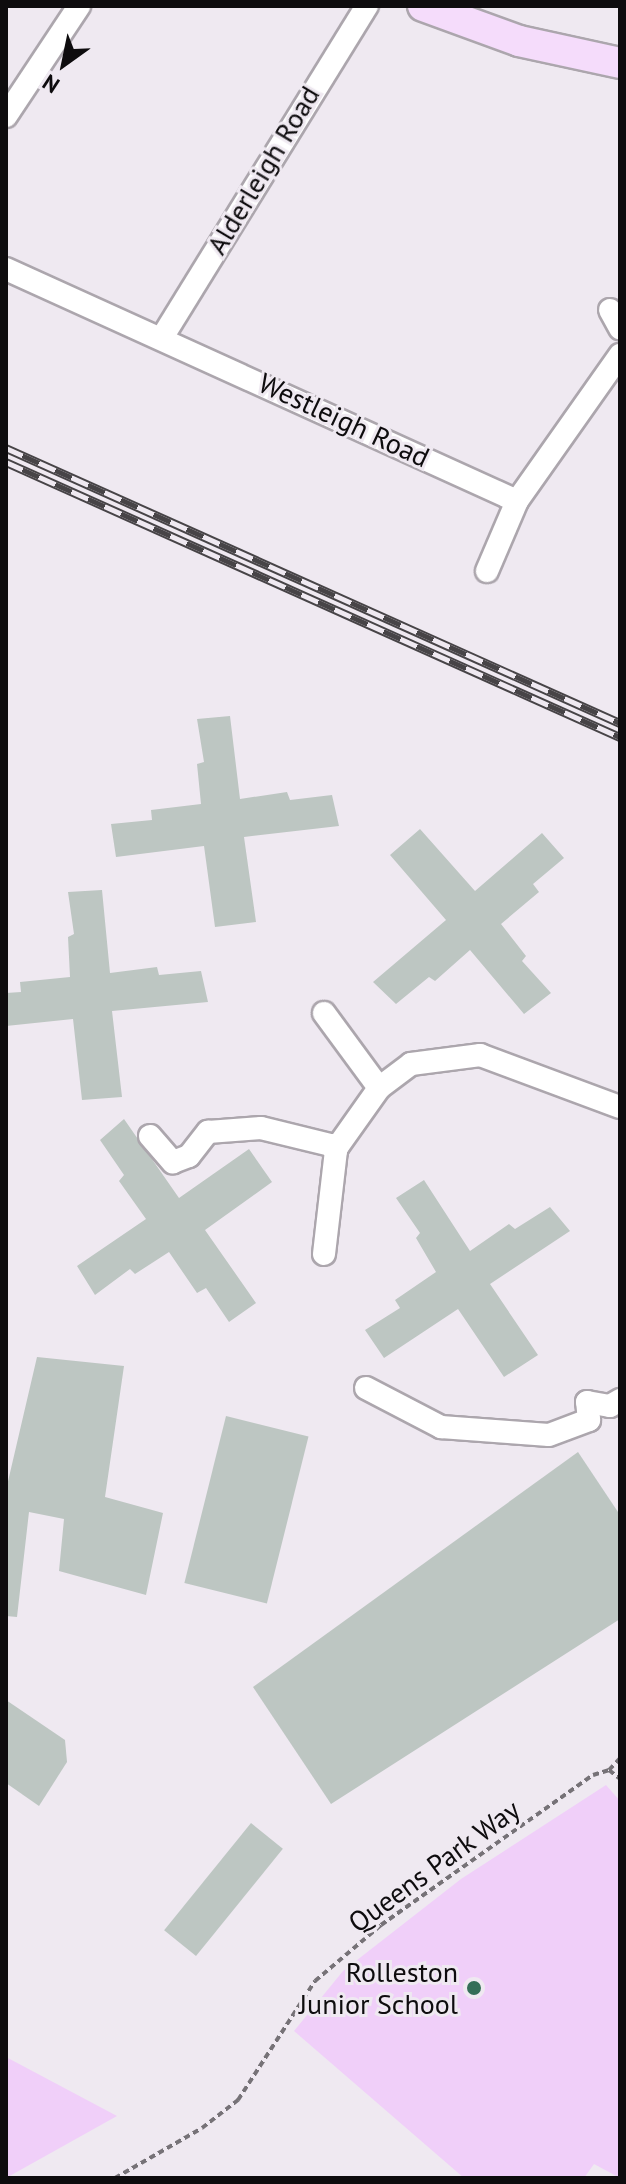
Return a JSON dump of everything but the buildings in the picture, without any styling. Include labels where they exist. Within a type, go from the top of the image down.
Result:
[{"type":"main road","points":[[423,6],[519,41],[620,63]]},
{"type":"street","points":[[6,116],[79,6]]},
{"type":"street","name":"Alderleigh Road","points":[[163,336],[367,6]]},
{"type":"street","name":"Westleigh Road","points":[[6,269],[163,336],[517,501]]},
{"type":"street","points":[[487,571],[517,501],[620,355]]},
{"type":"street","points":[[324,1013],[379,1088]]},
{"type":"street","points":[[150,1136],[173,1162],[189,1156],[208,1132],[261,1128],[338,1146],[379,1088],[411,1064],[480,1055],[620,1107]]},
{"type":"street","points":[[324,1254],[336,1151],[330,1145]]},
{"type":"street","points":[[366,1388],[441,1427],[549,1435],[589,1420],[587,1402],[610,1406],[620,1400]]},
{"type":"path","name":"Queens Park Way","points":[[115,2178],[202,2128],[238,2100],[315,1981],[381,1925],[593,1775],[609,1770],[620,1758]]},
{"type":"path","points":[[609,1770],[620,1779]]},
{"type":"shaded area","name":"Rolleston Junior School","points":[[606,1785],[620,1801],[620,2178],[594,2164],[584,2178],[464,2178],[294,2031],[343,1971],[461,1879]]},
{"type":"shaded area","points":[[6,2057],[117,2116],[6,2178]]},
{"type":"railway","points":[[6,448],[620,723]]},
{"type":"railway","points":[[6,462],[620,737]]},
{"type":"place","name":"Rolleston Junior School","points":[[474,1988]]}]
